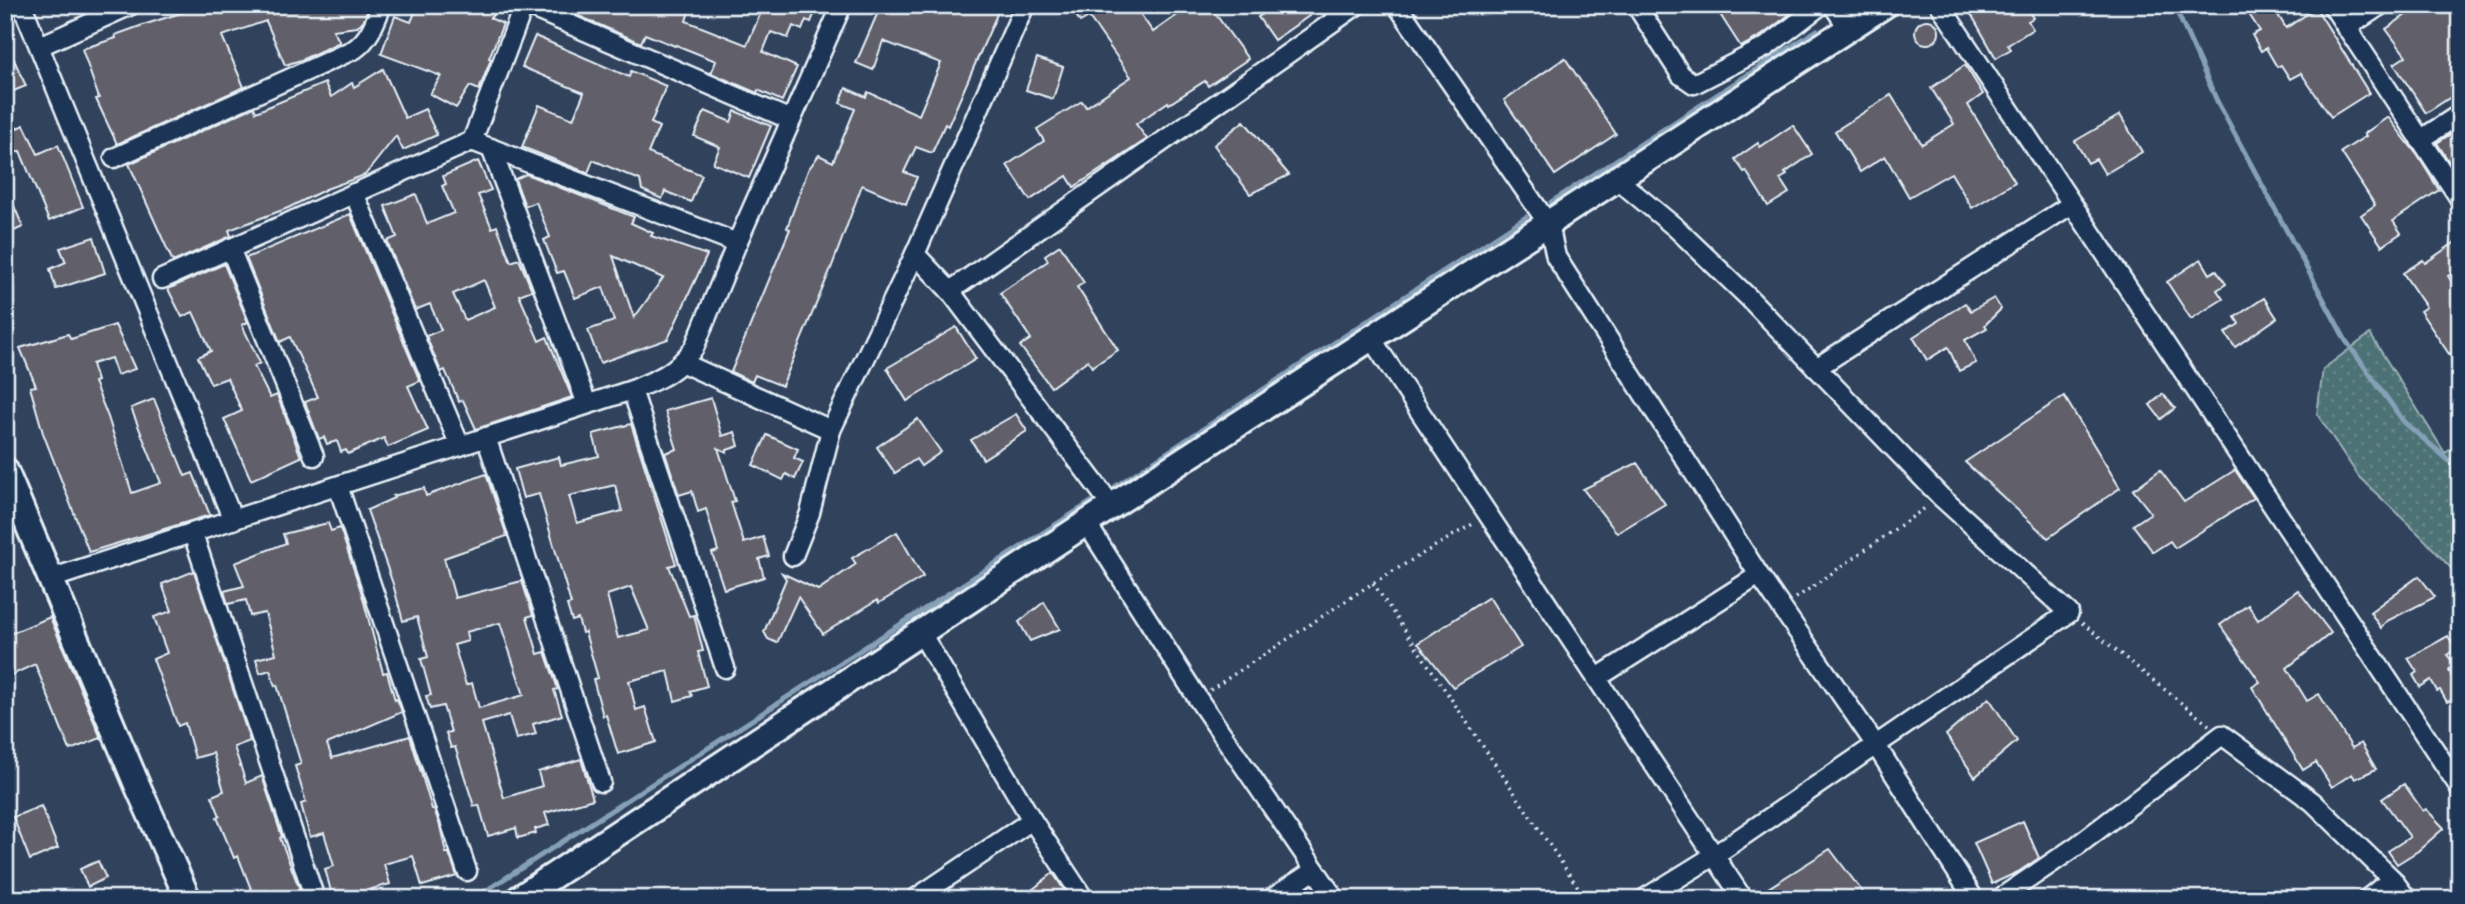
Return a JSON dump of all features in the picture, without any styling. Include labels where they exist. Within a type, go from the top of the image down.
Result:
[{"type":"street","points":[[22,5],[233,520]]},
{"type":"street","points":[[40,47],[131,5]]},
{"type":"street","points":[[114,158],[355,49],[371,32],[382,5]]},
{"type":"street","points":[[472,141],[524,5],[791,120]]},
{"type":"street","points":[[50,579],[632,390],[668,375],[683,363],[694,348],[737,243],[842,5]]},
{"type":"street","points":[[793,556],[810,513],[831,430],[915,254],[1025,5]]},
{"type":"street","points":[[950,291],[1357,5]]},
{"type":"street","points":[[1398,5],[1549,225],[1556,257],[1759,575],[1875,744],[1974,899]]},
{"type":"street","points":[[1636,5],[1681,75],[1694,84],[1766,47],[1821,5]]},
{"type":"street","points":[[1833,5],[1849,29]]},
{"type":"street","points":[[518,899],[1112,506],[1885,5]]},
{"type":"street","points":[[1940,5],[2460,788]]},
{"type":"street","points":[[2332,5],[2460,199]]},
{"type":"street","points":[[2346,28],[2381,5]]},
{"type":"street","points":[[2420,139],[2460,114]]},
{"type":"street","points":[[162,279],[472,141],[737,243]]},
{"type":"street","points":[[491,148],[587,404]]},
{"type":"street","points":[[1618,180],[1676,228],[1941,497],[2069,613],[1715,855],[1644,899]]},
{"type":"street","points":[[354,193],[460,446]]},
{"type":"street","points":[[1816,368],[2072,204]]},
{"type":"street","points":[[230,248],[314,456]]},
{"type":"street","points":[[915,254],[950,291],[1112,506]]},
{"type":"street","points":[[1371,338],[1744,899]]},
{"type":"street","points":[[683,363],[831,430]]},
{"type":"street","points":[[632,390],[725,668]]},
{"type":"street","points":[[486,437],[601,782]]},
{"type":"street","points":[[5,470],[138,788],[188,899]]},
{"type":"street","points":[[338,486],[467,871]]},
{"type":"street","points":[[1087,524],[1198,698],[1335,899]]},
{"type":"street","points":[[192,534],[315,899]]},
{"type":"street","points":[[1597,678],[1759,575]]},
{"type":"street","points":[[921,633],[1032,820],[1084,899]]},
{"type":"street","points":[[2000,899],[2078,845],[2222,735],[2313,802],[2392,879],[2407,899]]},
{"type":"street","points":[[915,899],[1032,820]]},
{"type":"street","points":[[1271,899],[1315,870]]},
{"type":"street","points":[[2367,899],[2392,879]]},
{"type":"path","points":[[1783,607],[1941,497]]},
{"type":"path","points":[[1198,698],[1373,583],[1489,514]]},
{"type":"path","points":[[1373,583],[1586,899]]},
{"type":"path","points":[[2069,613],[2222,735]]},
{"type":"green space","points":[[2370,334],[2445,453],[2460,443],[2460,578],[2423,538],[2359,477],[2317,414],[2323,369]]},
{"type":"building","points":[[206,5],[370,5],[364,20],[357,27],[333,30],[340,42],[285,65],[266,21],[222,36],[244,87],[117,144],[96,99],[99,98],[82,49],[116,38],[115,35],[143,25]]},
{"type":"building","points":[[418,5],[502,5],[490,18],[503,24],[479,90],[470,86],[456,108],[430,94],[441,76],[381,54],[395,16],[411,22]]},
{"type":"building","points":[[575,5],[691,5],[686,21],[747,45],[764,5],[818,5],[811,22],[806,20],[802,30],[793,26],[788,38],[771,32],[763,52],[797,67],[782,101],[711,73],[716,61],[645,34],[641,43],[572,13]]},
{"type":"building","points":[[881,5],[1001,5],[948,126],[945,124],[932,153],[916,147],[904,172],[917,177],[906,204],[862,185],[782,386],[755,375],[752,382],[731,372],[790,229],[787,228],[808,170],[819,155],[833,162],[855,109],[840,103],[846,88],[866,97],[868,92],[919,115],[941,63],[883,41],[873,70],[856,63]]},
{"type":"building","points":[[1070,5],[1134,5],[1153,32],[1183,11],[1179,5],[1209,5],[1248,59],[1208,86],[1205,81],[1136,124],[1147,139],[1105,167],[1074,187],[1067,176],[1030,200],[1007,165],[1044,141],[1037,129],[1082,101],[1086,107],[1131,77],[1089,17],[1080,22]]},
{"type":"building","points":[[1253,5],[1325,5],[1274,40]]},
{"type":"building","points":[[1714,5],[1802,5],[1761,36],[1741,47]]},
{"type":"building","points":[[1966,5],[2025,5],[2033,18],[2028,21],[2033,29],[2008,45],[2011,49],[1996,58]]},
{"type":"building","points":[[2243,5],[2272,5],[2286,28],[2316,8],[2369,93],[2331,117],[2301,73],[2290,79],[2281,65],[2277,67],[2266,48],[2261,51],[2252,35],[2260,31]]},
{"type":"building","points":[[2420,5],[2450,5],[2460,21],[2460,91],[2426,113],[2394,64],[2406,56],[2386,29]]},
{"type":"building","points":[[1927,20],[1935,24],[1939,32],[1935,40],[1927,44],[1919,40],[1915,32],[1919,24]]},
{"type":"building","points":[[535,36],[629,77],[631,71],[666,86],[651,123],[659,127],[648,153],[702,175],[691,202],[665,191],[662,199],[642,190],[640,180],[593,160],[588,173],[522,147],[539,105],[573,119],[584,93],[522,67]]},
{"type":"building","points":[[5,40],[26,86],[11,92],[5,79]]},
{"type":"building","points":[[1037,58],[1063,67],[1053,99],[1026,90]]},
{"type":"building","points":[[1565,58],[1616,134],[1555,175],[1504,100]]},
{"type":"building","points":[[1965,65],[1983,94],[1968,105],[2015,182],[1972,208],[1951,173],[1909,197],[1885,156],[1860,172],[1835,131],[1891,95],[1922,144],[1954,124],[1931,88]]},
{"type":"building","points":[[383,69],[405,118],[425,109],[437,135],[403,150],[396,136],[365,175],[229,230],[231,236],[173,262],[129,164],[254,107],[256,112],[325,83],[331,97],[352,83],[354,87]]},
{"type":"building","points":[[705,111],[731,122],[735,111],[771,126],[749,178],[713,163],[720,147],[694,136]]},
{"type":"building","points":[[2120,115],[2142,152],[2105,174],[2096,159],[2088,163],[2075,141]]},
{"type":"building","points":[[2388,117],[2418,156],[2439,190],[2393,221],[2401,233],[2382,246],[2361,215],[2375,205],[2341,152]]},
{"type":"building","points":[[1244,121],[1289,175],[1250,194],[1214,145]]},
{"type":"building","points":[[24,125],[38,154],[58,145],[83,207],[49,221],[20,151],[5,157],[5,133]]},
{"type":"building","points":[[1793,125],[1812,154],[1785,173],[1787,175],[1780,179],[1789,193],[1768,206],[1746,171],[1744,172],[1735,159],[1758,143],[1760,147]]},
{"type":"building","points":[[2460,128],[2460,173],[2457,174],[2437,143]]},
{"type":"building","points":[[478,161],[491,190],[478,195],[492,228],[497,226],[511,262],[519,259],[532,290],[519,295],[539,341],[547,337],[572,397],[476,429],[463,400],[459,402],[445,370],[441,372],[426,336],[441,330],[430,304],[415,310],[387,241],[397,237],[385,206],[416,194],[427,224],[454,213],[442,186],[446,184],[443,176]],"holes":[[[484,280],[495,307],[465,320],[453,294]]]},
{"type":"building","points":[[526,174],[634,217],[631,223],[653,233],[651,236],[707,255],[668,339],[600,363],[588,330],[614,321],[603,287],[575,298],[564,271],[557,273],[544,240],[550,237],[536,202],[525,206],[515,179]],"holes":[[[613,256],[663,278],[634,318]]]},
{"type":"building","points":[[5,185],[23,227],[5,235]]},
{"type":"building","points":[[350,214],[420,381],[408,386],[428,430],[388,447],[384,438],[348,454],[346,450],[341,452],[337,441],[327,444],[324,437],[319,439],[305,402],[318,397],[290,337],[280,342],[246,258]]},
{"type":"building","points":[[94,237],[105,273],[56,289],[50,269],[66,262],[60,248]]},
{"type":"building","points":[[2460,239],[2460,268],[2448,276],[2460,294],[2460,347],[2449,354],[2420,311],[2426,307],[2403,273],[2423,260],[2425,263]]},
{"type":"building","points":[[1060,245],[1084,283],[1077,287],[1118,350],[1092,367],[1088,360],[1051,387],[1020,346],[1031,339],[1000,293],[1048,261],[1045,255]]},
{"type":"building","points":[[2201,259],[2210,274],[2216,270],[2226,284],[2217,290],[2223,299],[2191,319],[2167,282]]},
{"type":"building","points":[[224,264],[248,322],[242,325],[260,363],[254,366],[270,398],[277,395],[301,457],[251,480],[224,419],[242,411],[227,378],[211,384],[198,357],[211,351],[193,312],[182,317],[168,289]]},
{"type":"building","points":[[1994,298],[2001,309],[1985,325],[1987,328],[1965,340],[1976,363],[1959,371],[1948,347],[1927,360],[1913,337],[1965,303],[1971,311]]},
{"type":"building","points":[[2264,298],[2277,318],[2235,347],[2225,333],[2239,324],[2235,317]]},
{"type":"building","points":[[115,325],[135,369],[117,375],[111,358],[92,364],[97,381],[94,382],[132,493],[161,483],[131,408],[154,399],[185,476],[193,473],[210,515],[89,552],[43,433],[30,387],[36,386],[20,348],[68,334],[71,339]]},
{"type":"building","points":[[956,327],[976,359],[907,401],[887,368]]},
{"type":"building","points":[[2163,394],[2175,408],[2161,419],[2150,405]]},
{"type":"building","points":[[2064,396],[2120,488],[2048,538],[1965,462]]},
{"type":"building","points":[[711,398],[722,436],[735,432],[739,446],[727,452],[718,448],[735,501],[731,502],[744,543],[763,537],[769,556],[759,559],[764,577],[724,589],[712,553],[718,551],[706,509],[698,512],[692,491],[679,495],[665,453],[677,449],[665,411]]},
{"type":"building","points":[[1016,414],[1027,431],[983,459],[971,440]]},
{"type":"building","points":[[918,419],[941,452],[921,466],[916,459],[895,473],[877,447]]},
{"type":"building","points":[[631,424],[676,564],[669,566],[689,616],[694,615],[703,651],[698,652],[707,686],[690,691],[692,696],[675,701],[668,671],[629,681],[636,710],[645,707],[656,742],[618,754],[606,715],[603,716],[593,679],[598,678],[585,632],[582,633],[578,619],[572,621],[567,605],[571,604],[539,494],[523,498],[515,469],[559,457],[561,465],[599,456],[593,434]],"holes":[[[615,485],[622,511],[577,523],[569,496]],[[631,587],[649,630],[618,638],[607,595]]]},
{"type":"building","points":[[767,435],[798,449],[794,458],[803,462],[795,479],[786,474],[783,480],[753,465]]},
{"type":"building","points":[[1637,463],[1665,504],[1617,533],[1583,489]]},
{"type":"building","points":[[2160,470],[2184,502],[2235,470],[2254,498],[2175,548],[2170,541],[2153,552],[2133,525],[2151,513],[2133,490]]},
{"type":"building","points":[[486,474],[507,536],[444,558],[455,598],[522,581],[533,615],[527,617],[538,654],[545,652],[558,689],[554,690],[562,715],[533,724],[536,734],[516,739],[509,715],[482,723],[504,798],[542,786],[538,772],[581,759],[593,799],[545,813],[549,825],[535,829],[536,833],[518,838],[516,828],[488,836],[479,805],[474,806],[455,747],[451,748],[446,733],[451,732],[443,706],[430,709],[426,696],[431,695],[421,659],[428,657],[417,617],[403,621],[367,510],[394,498],[393,496],[424,488],[426,496]],"holes":[[[500,623],[524,695],[479,708],[472,683],[466,685],[454,645],[468,641],[466,632]]]},
{"type":"building","points":[[328,523],[331,531],[340,528],[361,591],[383,673],[387,672],[395,700],[397,699],[402,712],[327,744],[332,758],[410,736],[432,809],[440,826],[446,853],[449,853],[457,876],[422,886],[413,856],[384,864],[390,884],[372,889],[375,899],[333,899],[325,869],[334,866],[324,833],[310,837],[301,804],[306,802],[295,766],[301,764],[277,685],[275,686],[270,670],[260,673],[256,659],[276,654],[265,613],[250,616],[246,600],[228,604],[224,591],[244,586],[235,563],[286,543],[283,534]]},
{"type":"building","points":[[897,532],[923,577],[879,603],[877,600],[823,634],[798,597],[777,643],[768,639],[764,632],[786,579],[782,573],[818,590],[856,564],[852,558]]},
{"type":"building","points":[[194,571],[250,741],[234,747],[246,783],[262,776],[282,837],[280,838],[300,890],[277,899],[255,899],[238,856],[234,858],[217,817],[220,816],[212,796],[224,791],[213,753],[195,758],[185,723],[178,726],[153,659],[167,653],[154,617],[172,611],[162,584]]},
{"type":"building","points":[[2419,576],[2435,597],[2387,621],[2381,628],[2370,612]]},
{"type":"building","points":[[2298,590],[2331,633],[2287,668],[2307,701],[2319,694],[2352,748],[2361,743],[2376,769],[2355,779],[2352,774],[2332,787],[2316,762],[2303,770],[2252,687],[2260,682],[2220,625],[2248,605],[2258,620]]},
{"type":"building","points":[[1489,597],[1521,647],[1453,687],[1418,643]]},
{"type":"building","points":[[1044,602],[1060,629],[1030,641],[1019,622]]},
{"type":"building","points":[[50,617],[101,738],[70,750],[35,664],[5,678],[5,636]]},
{"type":"building","points":[[2448,636],[2456,649],[2447,655],[2455,664],[2449,670],[2460,696],[2447,702],[2431,680],[2420,687],[2413,675],[2417,672],[2408,658]]},
{"type":"building","points":[[1989,698],[2017,741],[1975,777],[1946,735]]},
{"type":"building","points":[[2404,784],[2423,811],[2426,809],[2444,828],[2418,851],[2397,864],[2388,851],[2410,837],[2382,799]]},
{"type":"building","points":[[41,806],[58,848],[30,860],[13,817]]},
{"type":"building","points":[[2023,821],[2039,858],[1992,884],[1974,843]]},
{"type":"building","points":[[1830,849],[1864,894],[1855,899],[1754,899],[1754,897]]},
{"type":"building","points":[[98,861],[106,878],[88,887],[80,869]]},
{"type":"building","points":[[1053,873],[1070,899],[1038,899],[1032,890]]},
{"type":"waterway","points":[[2174,5],[2217,101],[2346,341],[2404,422],[2460,470]]},
{"type":"waterway","points":[[1551,202],[1817,30]]},
{"type":"waterway","points":[[1116,486],[1526,217]]},
{"type":"waterway","points":[[473,899],[1091,502]]}]
